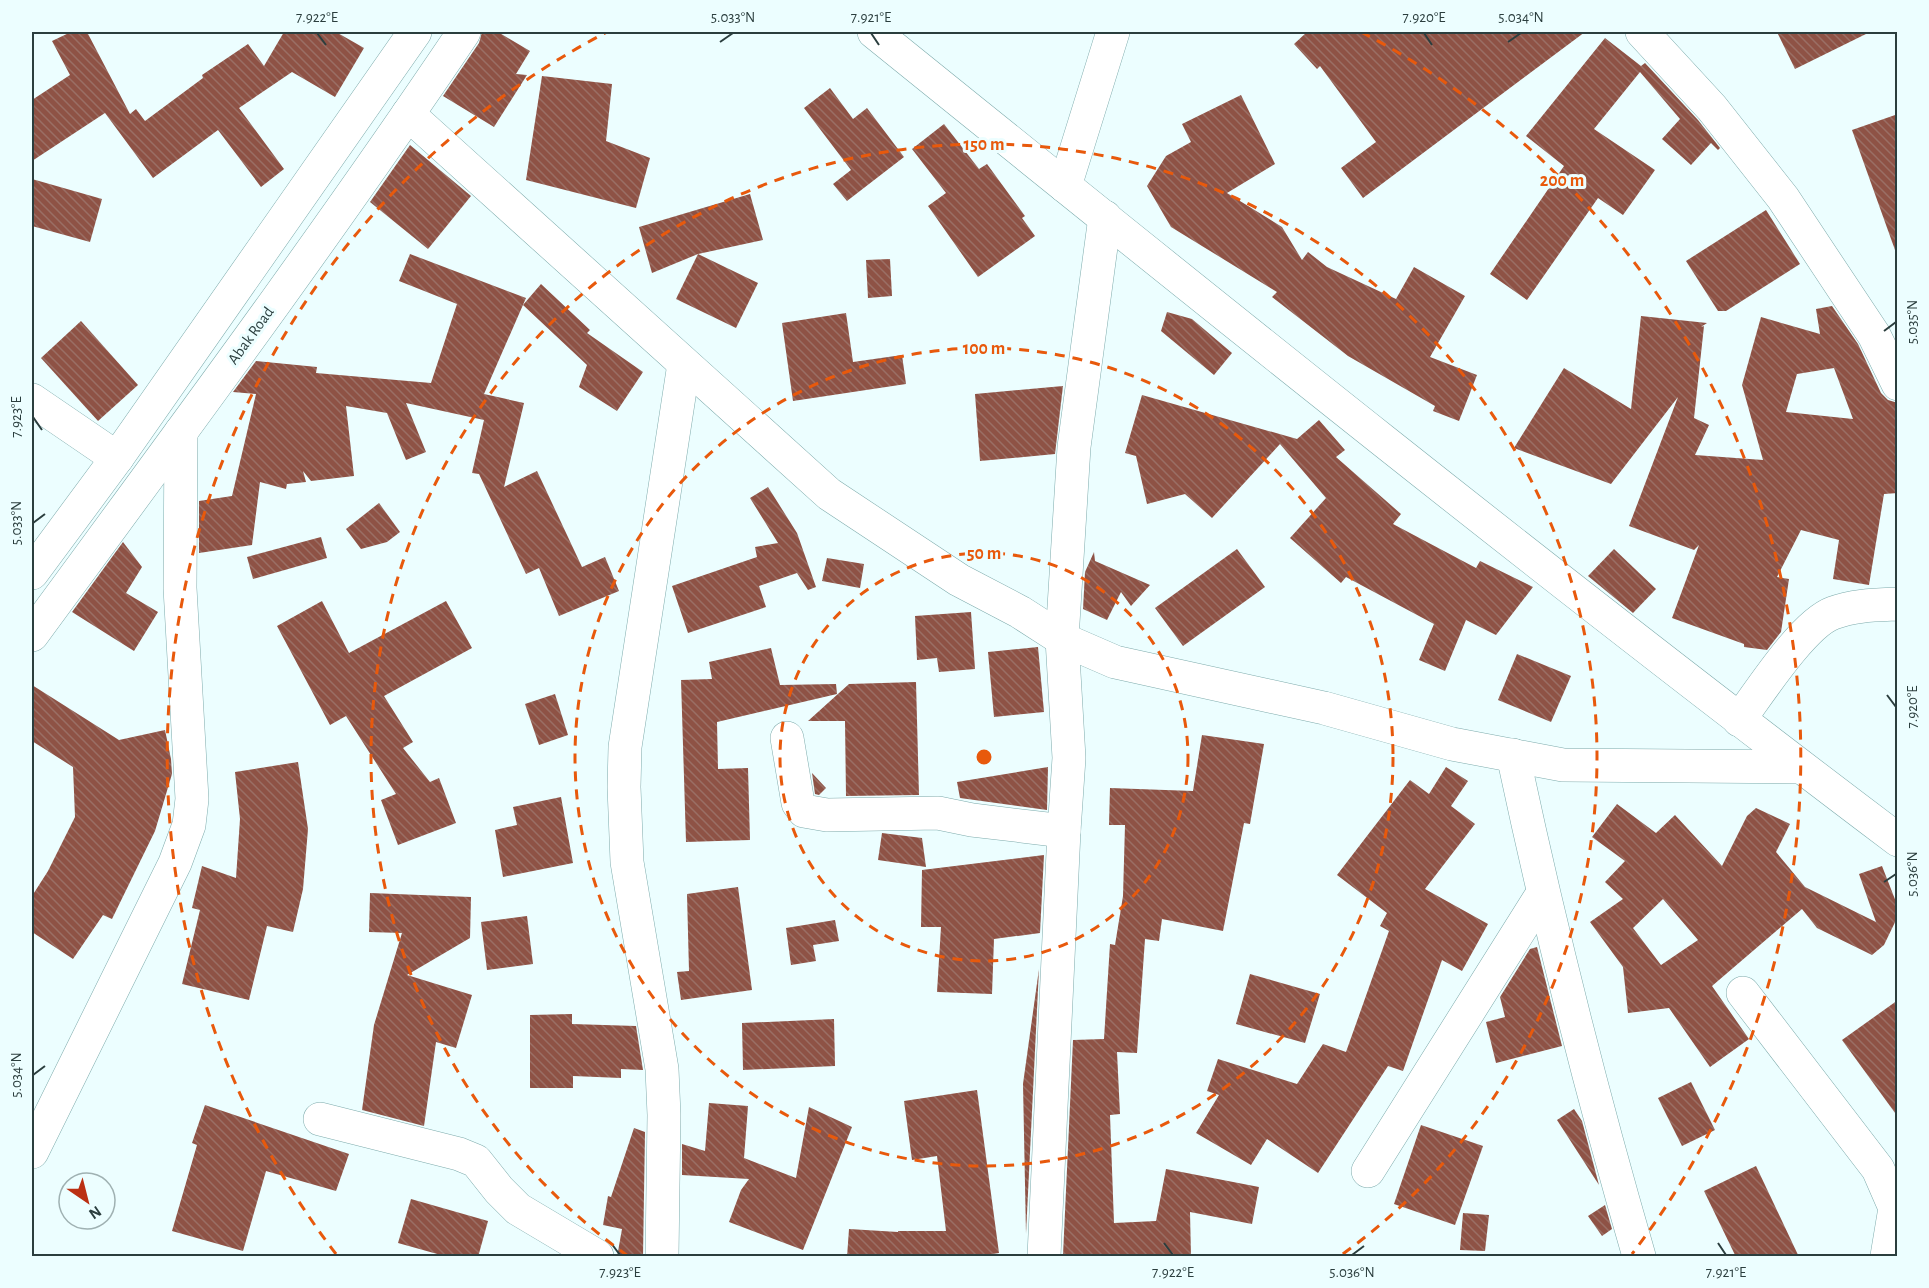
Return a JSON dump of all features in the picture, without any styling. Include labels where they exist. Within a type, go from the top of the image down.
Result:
[{"type":"main road","points":[[32,573],[117,458],[415,32]]},
{"type":"main road","name":"Abak Road","points":[[32,635],[181,432],[464,32]]},
{"type":"main road","points":[[874,32],[1738,720],[1898,840]]},
{"type":"main road","points":[[1065,186],[1113,32]]},
{"type":"main road","points":[[1642,32],[1712,108],[1783,198],[1874,335],[1898,384]]},
{"type":"main road","points":[[408,114],[829,494],[960,580],[1020,612],[1062,639],[1115,662],[1324,708],[1452,744],[1563,765],[1800,767]]},
{"type":"main road","points":[[1044,1257],[1069,758],[1062,639],[1074,447],[1105,217]]},
{"type":"main road","points":[[662,1257],[664,1115],[662,1069],[627,862],[624,787],[625,747],[684,364]]},
{"type":"main road","points":[[32,400],[117,458]]},
{"type":"main road","points":[[32,1152],[176,863],[189,825],[192,799],[180,588],[181,432]]},
{"type":"main road","points":[[1738,720],[1807,630],[1831,613],[1860,606],[1898,604]]},
{"type":"main road","points":[[786,738],[798,803],[804,811],[827,815],[938,813],[972,820],[1064,831]]},
{"type":"main road","points":[[1513,755],[1543,893],[1613,1168],[1639,1257]]},
{"type":"main road","points":[[1368,1171],[1543,893]]},
{"type":"main road","points":[[1743,993],[1878,1169],[1895,1208],[1887,1257]]},
{"type":"main road","points":[[320,1119],[459,1154],[476,1161],[498,1190],[518,1209],[597,1257]]},
{"type":"building","points":[[71,32],[87,32],[130,114],[136,109],[145,121],[203,78],[202,75],[248,44],[264,66],[284,32],[336,32],[364,48],[335,97],[292,72],[239,108],[284,169],[261,187],[218,130],[153,178],[105,113],[32,161],[32,100],[70,75],[52,41]]},
{"type":"building","points":[[482,32],[498,32],[530,51],[516,74],[527,75],[494,127],[443,96],[479,43]]},
{"type":"building","points":[[1307,32],[1585,32],[1363,198],[1341,168],[1376,142],[1320,66],[1317,69],[1294,44]]},
{"type":"building","points":[[1777,32],[1870,32],[1795,69]]},
{"type":"building","points":[[1605,38],[1641,66],[1645,63],[1698,120],[1720,148],[1718,150],[1711,143],[1691,165],[1662,139],[1680,119],[1640,72],[1594,129],[1655,170],[1623,215],[1598,198],[1527,300],[1490,274],[1564,166],[1526,136]]},
{"type":"building","points":[[542,76],[612,84],[606,141],[650,158],[636,208],[526,180]]},
{"type":"building","points":[[830,88],[853,119],[867,108],[904,157],[847,201],[833,184],[851,170],[804,108]]},
{"type":"building","points":[[1241,95],[1275,164],[1227,193],[1282,227],[1302,260],[1308,252],[1327,267],[1396,299],[1414,267],[1465,296],[1430,357],[1477,375],[1459,421],[1433,411],[1435,406],[1348,356],[1272,297],[1277,292],[1171,227],[1147,186],[1166,156],[1191,142],[1182,124]]},
{"type":"building","points":[[1898,114],[1898,250],[1895,250],[1852,130]]},
{"type":"building","points":[[944,124],[979,169],[987,164],[1025,216],[1022,218],[1035,236],[978,277],[928,206],[946,193],[912,149]]},
{"type":"building","points":[[410,145],[471,196],[428,249],[370,202]]},
{"type":"building","points":[[32,179],[102,199],[90,242],[32,226]]},
{"type":"building","points":[[750,194],[763,240],[698,254],[652,273],[639,227]]},
{"type":"building","points":[[1766,210],[1800,264],[1726,311],[1718,311],[1686,261]]},
{"type":"building","points":[[410,254],[526,298],[484,394],[524,403],[504,487],[537,471],[582,567],[605,557],[619,591],[559,616],[539,568],[526,574],[479,474],[472,473],[484,420],[406,403],[426,452],[406,460],[387,413],[346,406],[354,476],[311,481],[303,471],[306,482],[287,484],[286,489],[260,482],[252,545],[199,553],[199,501],[232,496],[256,394],[233,392],[256,361],[317,367],[316,373],[431,383],[457,304],[399,281]]},
{"type":"building","points":[[698,254],[758,283],[736,328],[676,299]]},
{"type":"building","points":[[890,259],[892,296],[868,298],[866,260]]},
{"type":"building","points":[[541,284],[590,330],[587,333],[643,372],[617,411],[579,387],[587,365],[523,305]]},
{"type":"building","points":[[1832,306],[1858,344],[1881,393],[1888,400],[1898,403],[1898,493],[1884,494],[1869,585],[1833,579],[1839,540],[1801,530],[1777,577],[1789,579],[1781,632],[1767,650],[1744,647],[1744,644],[1672,618],[1699,545],[1694,550],[1629,526],[1678,397],[1611,484],[1514,448],[1564,368],[1631,409],[1641,316],[1707,323],[1701,327],[1704,326],[1694,418],[1709,425],[1695,455],[1763,460],[1742,385],[1761,317],[1820,334],[1816,309]],"holes":[[[1834,368],[1853,419],[1786,412],[1797,374]]]},
{"type":"building","points":[[1167,312],[1192,319],[1232,353],[1214,375],[1161,331]]},
{"type":"building","points":[[846,313],[853,362],[902,355],[906,384],[793,401],[782,323]]},
{"type":"building","points":[[81,321],[138,385],[98,421],[41,358]]},
{"type":"building","points":[[1063,386],[1055,454],[980,461],[975,394]]},
{"type":"building","points":[[1142,395],[1297,439],[1319,420],[1345,450],[1336,457],[1401,514],[1393,524],[1476,568],[1480,561],[1533,587],[1496,635],[1466,620],[1445,671],[1419,660],[1434,624],[1346,577],[1341,583],[1290,538],[1326,498],[1280,444],[1212,518],[1185,494],[1147,504],[1136,456],[1125,453]]},
{"type":"building","points":[[768,487],[797,533],[816,587],[808,590],[797,573],[759,586],[766,607],[688,633],[672,586],[757,557],[755,547],[778,543],[750,498]]},
{"type":"building","points":[[379,503],[400,532],[387,542],[361,549],[346,529]]},
{"type":"building","points":[[321,537],[327,558],[253,579],[247,557]]},
{"type":"building","points":[[123,542],[142,567],[126,593],[158,612],[134,651],[72,612]]},
{"type":"building","points":[[1237,549],[1265,587],[1183,646],[1155,608]]},
{"type":"building","points":[[1614,549],[1656,589],[1633,613],[1588,576]]},
{"type":"building","points":[[1094,552],[1095,561],[1150,585],[1131,606],[1121,592],[1107,620],[1083,609],[1085,572]]},
{"type":"building","points":[[827,558],[864,564],[860,588],[822,581]]},
{"type":"building","points":[[322,601],[349,653],[446,601],[472,648],[384,696],[413,742],[403,748],[430,782],[439,778],[456,823],[398,845],[381,800],[396,794],[346,716],[330,725],[277,626]]},
{"type":"building","points":[[971,612],[975,669],[939,672],[937,658],[917,660],[915,616]]},
{"type":"building","points":[[1038,647],[1044,712],[994,717],[988,652]]},
{"type":"building","points":[[771,648],[780,685],[836,684],[837,694],[717,722],[718,769],[748,768],[750,840],[686,842],[681,680],[712,679],[709,662]]},
{"type":"building","points":[[1517,654],[1571,676],[1551,722],[1498,700]]},
{"type":"building","points":[[916,682],[919,795],[846,796],[845,721],[808,721],[849,684]]},
{"type":"building","points":[[32,685],[119,740],[165,730],[171,759],[172,774],[155,831],[112,919],[103,915],[73,959],[32,932],[32,896],[48,871],[75,817],[73,767],[32,741]]},
{"type":"building","points":[[555,694],[568,735],[539,745],[525,704]]},
{"type":"building","points":[[1202,735],[1264,744],[1250,824],[1244,823],[1223,931],[1162,919],[1159,941],[1145,939],[1137,1053],[1117,1052],[1120,1114],[1110,1115],[1114,1223],[1156,1221],[1166,1169],[1259,1187],[1252,1224],[1190,1212],[1191,1257],[1066,1257],[1063,1255],[1073,1040],[1104,1039],[1110,944],[1115,945],[1123,896],[1125,825],[1109,825],[1110,788],[1193,791]]},
{"type":"building","points":[[298,762],[308,829],[303,889],[293,932],[267,926],[249,1000],[182,984],[200,910],[192,908],[202,866],[236,878],[240,819],[235,772]]},
{"type":"building","points":[[1048,767],[1047,810],[960,798],[957,782]]},
{"type":"building","points":[[1446,767],[1468,781],[1451,806],[1475,824],[1425,889],[1488,924],[1462,971],[1442,960],[1403,1071],[1388,1066],[1318,1173],[1267,1139],[1251,1165],[1196,1133],[1219,1095],[1207,1091],[1218,1059],[1297,1084],[1323,1044],[1346,1052],[1389,931],[1380,926],[1387,913],[1337,875],[1410,780],[1429,794]]},
{"type":"building","points":[[812,773],[826,788],[819,795],[815,794]]},
{"type":"building","points":[[561,797],[573,863],[503,877],[495,830],[517,825],[513,807]]},
{"type":"building","points":[[1617,804],[1656,833],[1675,815],[1722,866],[1747,816],[1756,808],[1790,824],[1776,852],[1805,887],[1876,922],[1859,874],[1882,866],[1898,907],[1898,916],[1884,945],[1872,955],[1817,928],[1802,909],[1712,986],[1749,1039],[1710,1067],[1669,1008],[1628,1013],[1623,967],[1590,922],[1623,899],[1605,882],[1625,861],[1592,837]],"holes":[[[1663,899],[1698,940],[1661,965],[1633,928]]]},
{"type":"building","points":[[882,833],[922,838],[926,867],[878,860]]},
{"type":"building","points":[[1044,855],[1040,933],[994,939],[992,994],[937,992],[941,927],[921,927],[922,870]]},
{"type":"building","points":[[738,887],[752,990],[681,1000],[677,972],[689,971],[687,894]]},
{"type":"building","points":[[370,893],[471,897],[470,938],[407,975],[472,995],[456,1048],[436,1042],[424,1126],[362,1110],[374,1025],[402,933],[369,932]]},
{"type":"building","points":[[527,916],[533,964],[487,970],[481,922]]},
{"type":"building","points":[[835,920],[839,941],[813,945],[816,961],[791,965],[786,928]]},
{"type":"building","points":[[1537,947],[1562,1046],[1496,1063],[1486,1022],[1505,1017],[1500,997],[1530,949]]},
{"type":"building","points":[[1039,969],[1026,1234],[1023,1084]]},
{"type":"building","points":[[1250,974],[1320,994],[1305,1043],[1236,1024]]},
{"type":"building","points":[[1898,1000],[1898,1117],[1842,1040]]},
{"type":"building","points":[[572,1014],[572,1024],[636,1026],[643,1070],[621,1069],[621,1078],[573,1076],[573,1088],[530,1088],[530,1015]]},
{"type":"building","points":[[834,1019],[835,1066],[743,1070],[742,1023]]},
{"type":"building","points":[[1691,1082],[1715,1130],[1682,1146],[1658,1098]]},
{"type":"building","points":[[977,1090],[999,1253],[973,1257],[847,1257],[849,1229],[898,1232],[946,1231],[937,1156],[912,1160],[904,1101]]},
{"type":"building","points":[[709,1103],[748,1106],[744,1158],[796,1178],[809,1107],[852,1127],[803,1250],[729,1222],[741,1190],[749,1179],[682,1175],[682,1144],[705,1151]]},
{"type":"building","points":[[205,1105],[349,1154],[336,1191],[266,1171],[243,1251],[172,1231],[197,1145],[192,1143]]},
{"type":"building","points":[[1574,1109],[1582,1121],[1599,1185],[1557,1120]]},
{"type":"building","points":[[1421,1125],[1483,1146],[1455,1225],[1394,1204]]},
{"type":"building","points":[[634,1128],[645,1132],[643,1257],[617,1257],[622,1229],[603,1225],[608,1196],[611,1197]]},
{"type":"building","points":[[1756,1166],[1799,1257],[1736,1257],[1704,1191]]},
{"type":"building","points":[[411,1199],[488,1221],[478,1257],[448,1257],[398,1243]]},
{"type":"building","points":[[1605,1205],[1612,1229],[1602,1236],[1588,1216]]},
{"type":"building","points":[[1463,1213],[1489,1215],[1485,1251],[1460,1250]]}]
